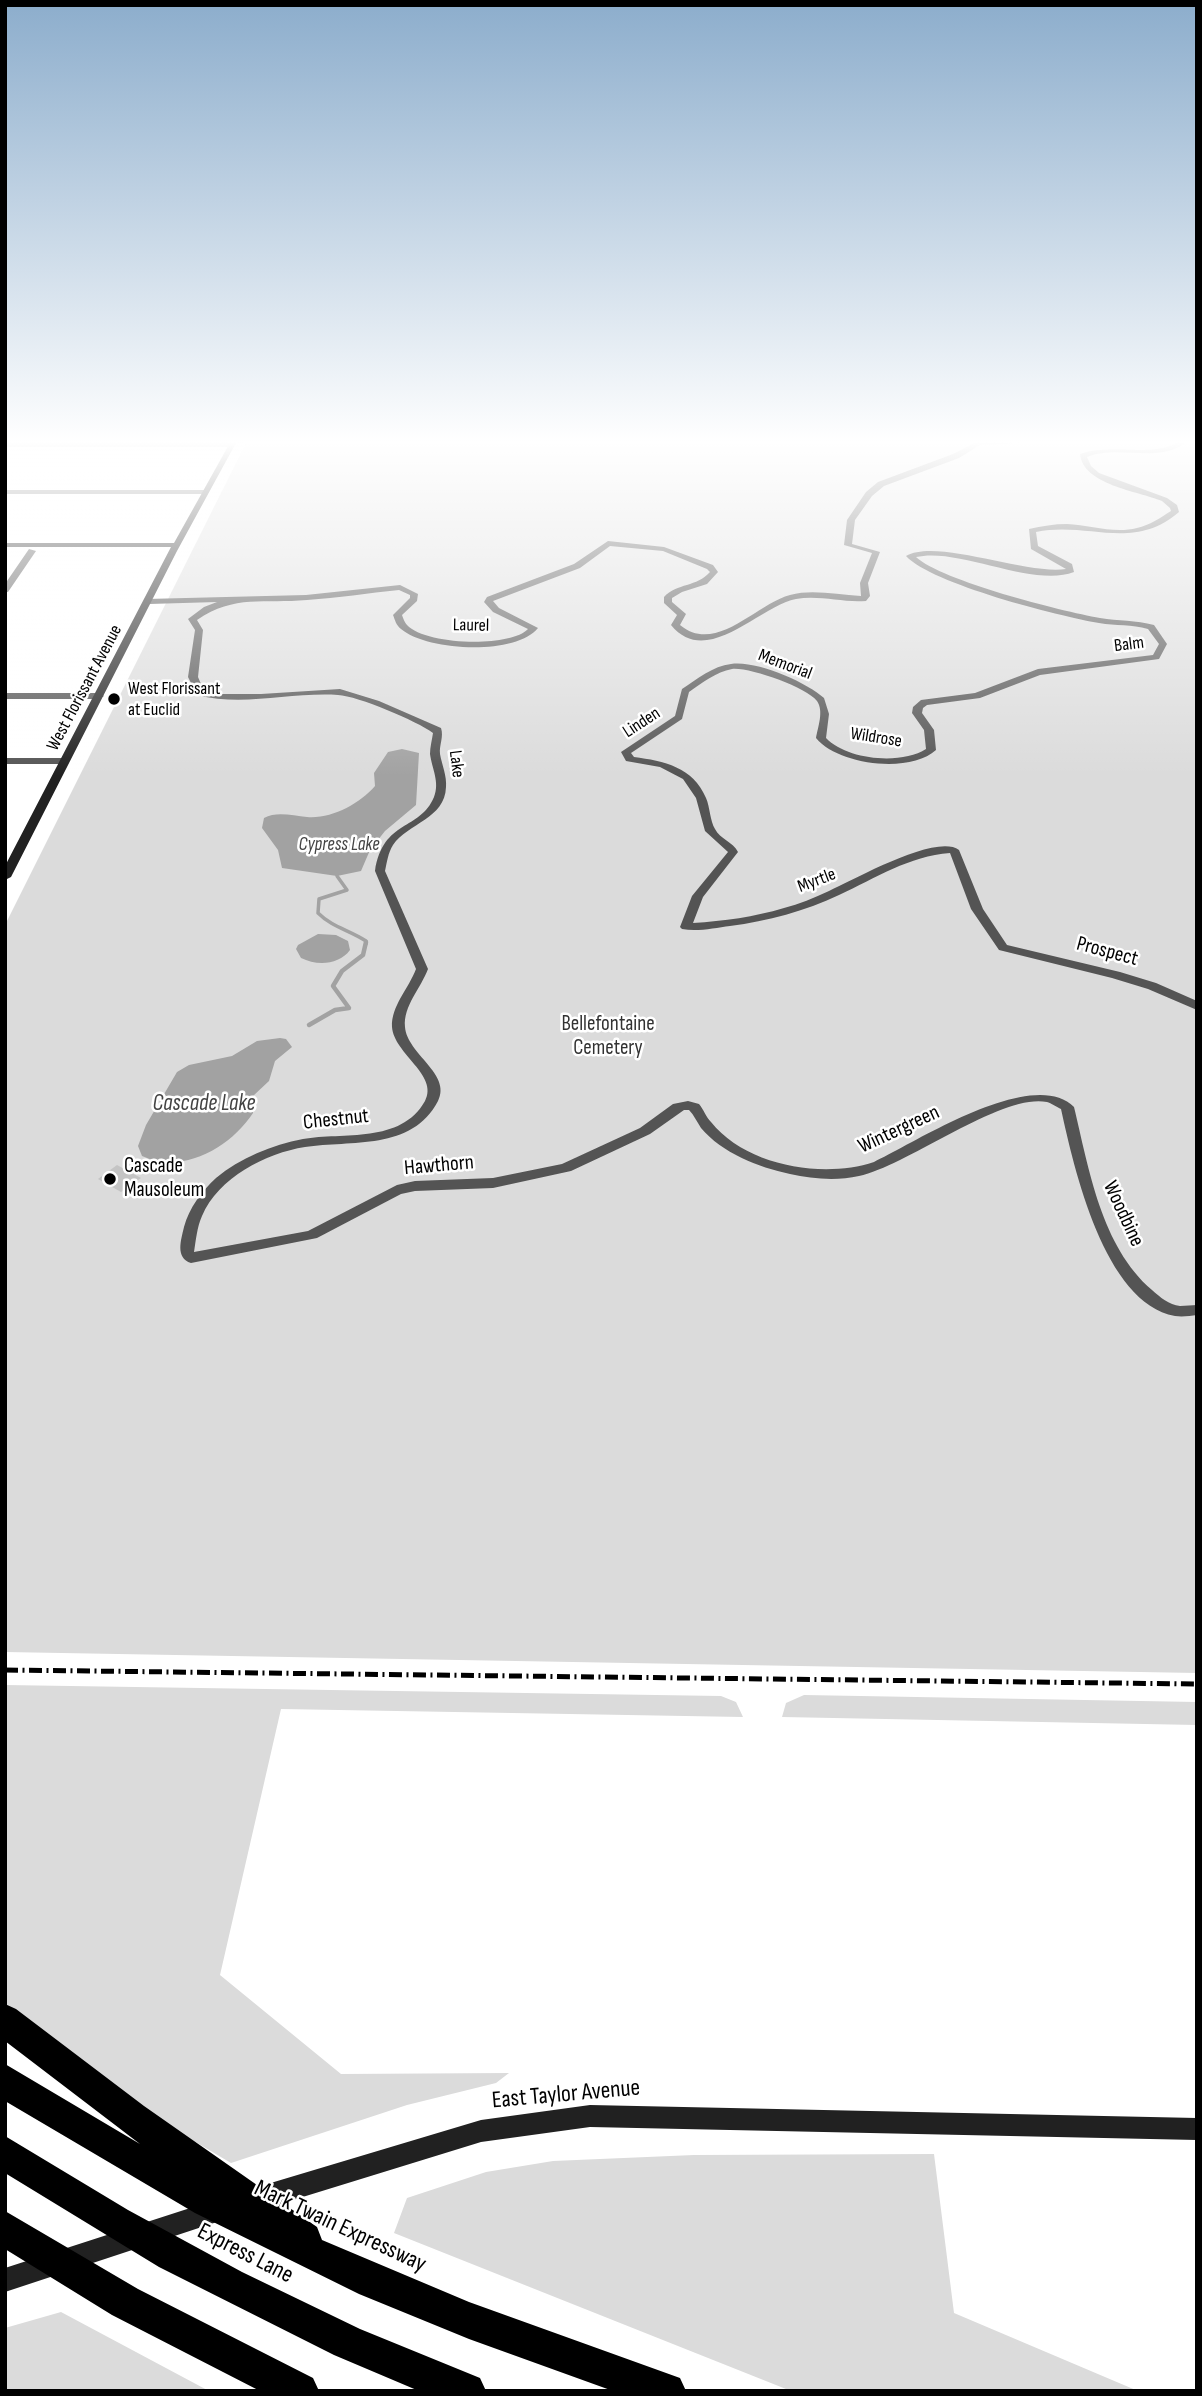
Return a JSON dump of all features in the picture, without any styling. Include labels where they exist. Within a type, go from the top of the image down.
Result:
[{"type":"highway","points":[[5,2020],[132,2118],[342,2268]]},
{"type":"highway","name":"Mark Twain Expressway","points":[[5,2081],[162,2177],[278,2238],[342,2268],[510,2336],[667,2391]]},
{"type":"highway","name":"Express Lane","points":[[5,2153],[213,2277],[328,2333],[467,2391]]},
{"type":"highway","points":[[5,2229],[125,2302],[300,2391]]},
{"type":"main road","name":"West Florissant Avenue","points":[[5,877],[173,553]]},
{"type":"main road","name":"East Taylor Avenue","points":[[5,2280],[352,2168],[481,2131],[622,2115],[1197,2129]]},
{"type":"street","points":[[5,590],[31,553]]},
{"type":"street","name":"Laurel","points":[[231,600],[338,596],[404,588],[414,594],[414,599],[397,615],[401,625],[439,641],[483,644],[512,640],[534,631],[527,624],[495,610],[489,601],[577,566],[592,553]]},
{"type":"street","name":"Laurel","points":[[667,553],[710,567],[714,572],[706,582],[676,590],[668,597],[668,603],[682,614],[675,625],[689,635],[720,636],[780,600],[837,594],[863,599],[866,596],[864,583],[876,553]]},
{"type":"street","name":"Balm","points":[[916,553],[910,556],[919,567],[981,586],[1024,604],[1054,608],[1096,620],[1151,627],[1163,644],[1156,657],[1038,672],[977,696],[922,704],[917,713],[929,730],[932,743],[929,753]]},
{"type":"street","name":"Balm","points":[[934,553],[1013,569],[1060,574],[1071,570],[1060,559],[1045,553]]},
{"type":"street","points":[[149,601],[231,600]]},
{"type":"street","name":"Lake","points":[[231,600],[207,608],[192,620],[200,635],[193,662],[197,688],[205,695],[287,696],[340,692],[438,730],[435,755],[442,779],[439,798],[428,812],[393,837],[380,859],[382,882],[403,920],[422,969]]},
{"type":"street","name":"Memorial","points":[[738,665],[802,687],[820,698],[824,710],[821,738]]},
{"type":"street","name":"Linden","points":[[686,927],[698,896],[733,852],[710,831],[706,805],[698,788],[689,779],[658,762],[630,759],[626,752],[680,717],[685,691],[713,674],[738,665]]},
{"type":"street","points":[[5,696],[99,696]]},
{"type":"street","name":"Wildrose","points":[[821,738],[827,745],[837,749],[887,761],[904,762],[929,753]]},
{"type":"street","points":[[5,761],[63,761]]},
{"type":"street","name":"Myrtle","points":[[686,927],[734,923],[773,915],[843,890],[906,858],[954,850],[977,909],[1003,948]]},
{"type":"street","name":"Prospect","points":[[1003,948],[1116,975],[1152,986],[1197,1006]]},
{"type":"street","name":"Chestnut","points":[[191,1258],[187,1254],[194,1216],[202,1200],[237,1171],[277,1150],[304,1143],[374,1139],[403,1127],[425,1110],[434,1098],[435,1089],[431,1078],[400,1038],[398,1025],[405,998],[422,969]]},
{"type":"street","name":"Wintergreen","points":[[687,1105],[693,1107],[705,1123],[741,1152],[790,1170],[832,1175],[886,1164],[1003,1105],[1031,1098],[1060,1101]]},
{"type":"street","name":"Woodbine","points":[[1060,1101],[1067,1107],[1093,1205],[1125,1268],[1156,1304],[1175,1312],[1192,1312]]},
{"type":"street","name":"Hawthorn","points":[[191,1258],[312,1235],[397,1190],[434,1185],[493,1183],[566,1168],[623,1143],[678,1107],[687,1105]]},
{"type":"green space","name":"Bellefontaine Cemetery","points":[[191,553],[1197,553],[1197,1673],[5,1652],[5,925]]},
{"type":"green space","points":[[5,1685],[721,1696],[736,1702],[743,1717],[281,1709],[220,1975],[341,2074],[509,2073],[496,2083],[407,2105],[231,2163],[145,2112],[5,2005]]},
{"type":"green space","points":[[804,1695],[1197,1702],[1197,1725],[782,1717],[786,1703]]},
{"type":"green space","points":[[934,2154],[954,2313],[1138,2391],[791,2391],[394,2233],[407,2198],[486,2172],[553,2161],[694,2155]]},
{"type":"green space","points":[[61,2312],[209,2391],[5,2391],[5,2328]]},
{"type":"water","name":"Cypress Lake","points":[[402,749],[419,753],[416,805],[385,831],[370,850],[361,871],[337,876],[282,868],[278,850],[262,828],[264,818],[280,814],[326,816],[344,809],[375,786],[374,773],[388,752]]},
{"type":"water","points":[[318,934],[336,935],[348,941],[350,950],[340,959],[327,963],[301,958],[296,949],[298,945]]},
{"type":"water","name":"Cascade Lake","points":[[286,1039],[292,1047],[275,1061],[269,1081],[253,1096],[253,1113],[232,1137],[204,1155],[189,1160],[157,1161],[142,1156],[138,1146],[146,1125],[177,1072],[189,1065],[232,1056],[257,1041]]},
{"type":"building","name":"Cascade Mausoleum","points":[[117,1165],[141,1178],[121,1192],[98,1179]]},
{"type":"waterway","points":[[337,876],[347,890],[319,899],[318,913],[366,942]]},
{"type":"waterway","points":[[309,1025],[335,1010],[349,1008],[333,986],[342,971],[363,955],[366,942]]},
{"type":"railway","points":[[5,1670],[1197,1684]]},
{"type":"place","name":"West Florissant at Euclid","points":[[114,699]]},
{"type":"place","name":"Cascade Mausoleum","points":[[110,1179]]}]
